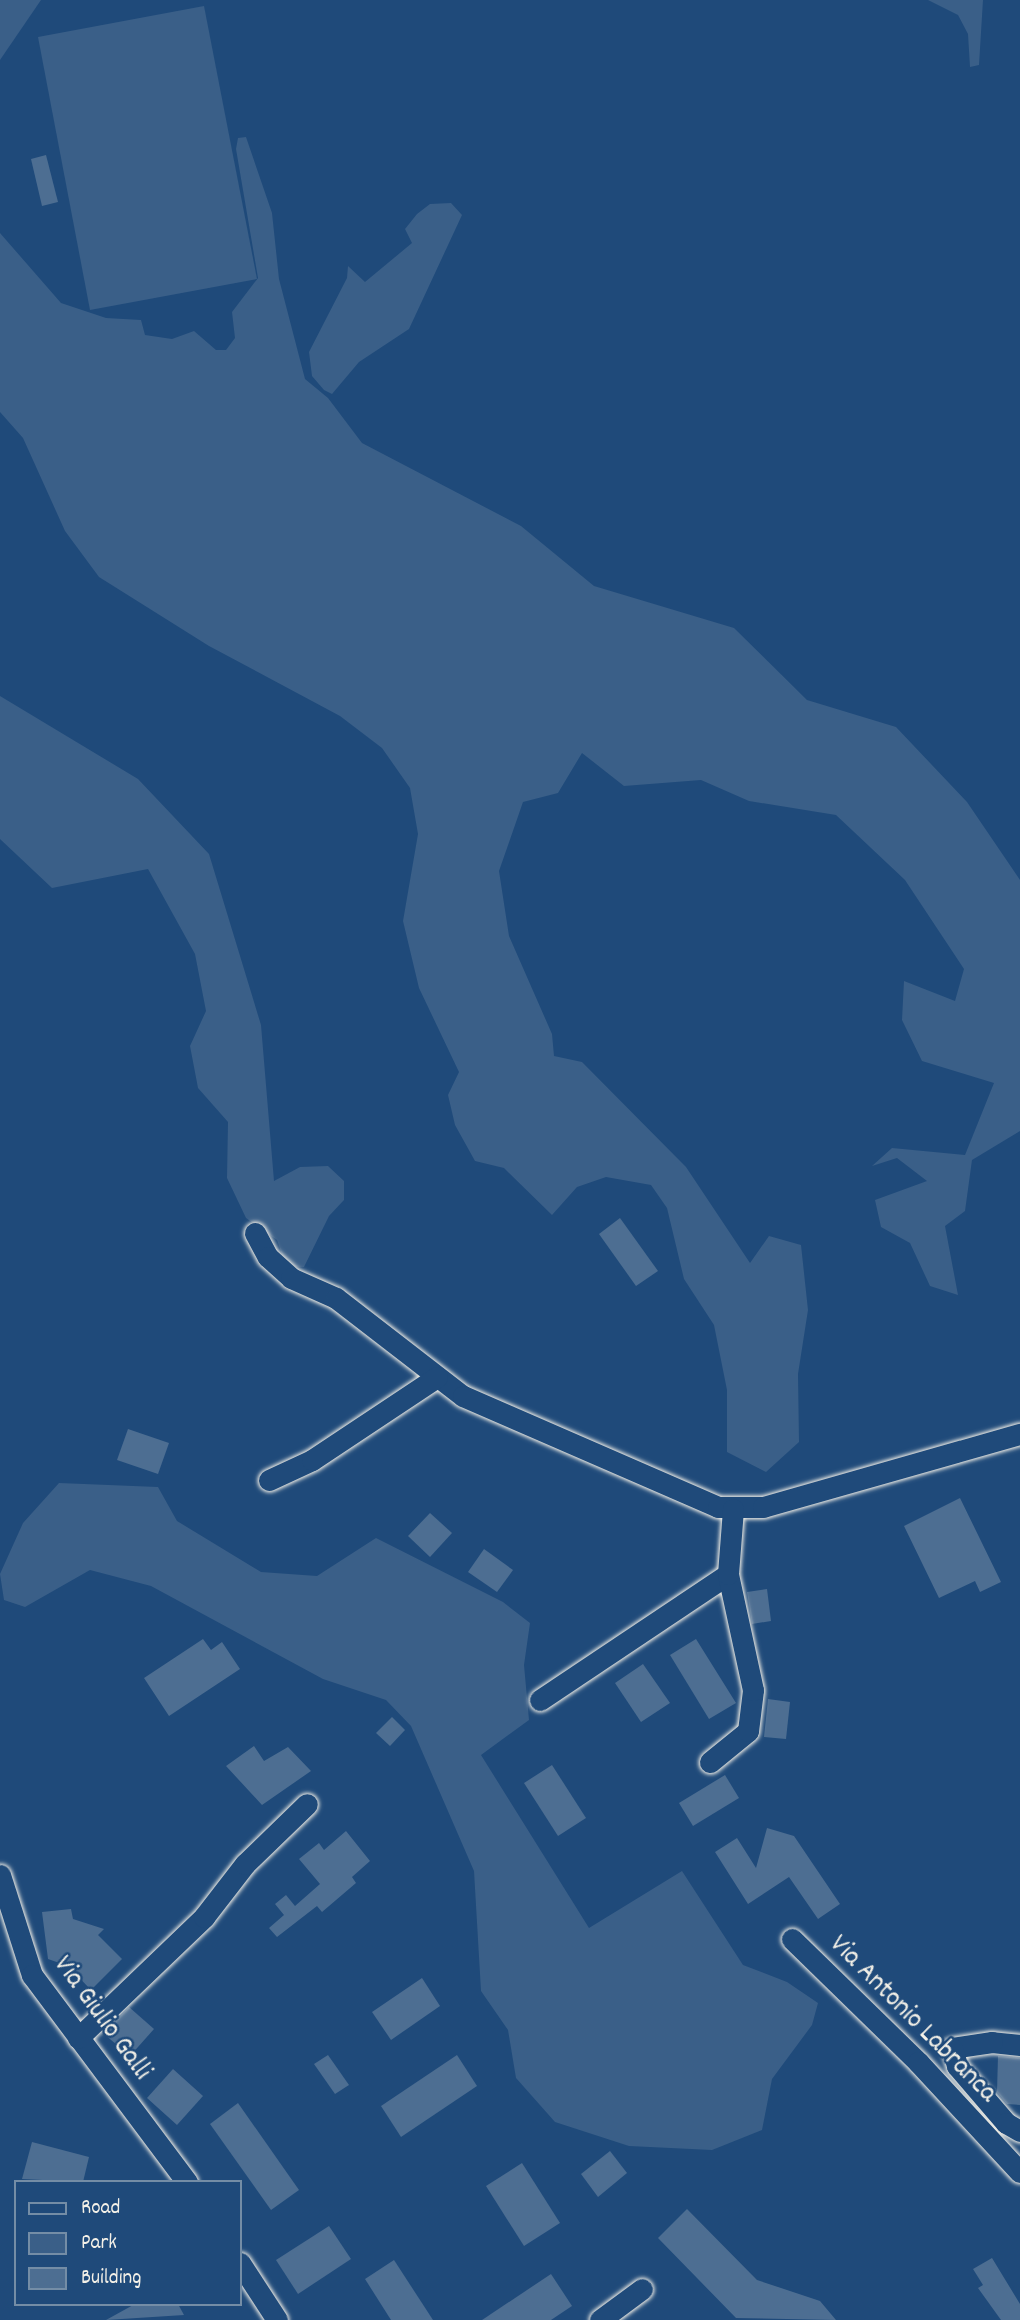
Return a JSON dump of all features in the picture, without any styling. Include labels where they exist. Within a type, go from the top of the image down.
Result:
[{"type":"street","points":[[254,1233],[268,1257],[291,1278],[336,1298],[463,1396],[705,1503],[733,1509],[826,1492],[1020,1434]]},
{"type":"street","points":[[269,1480],[312,1460],[437,1377]]},
{"type":"street","points":[[710,1762],[748,1731],[753,1690],[728,1574],[733,1509]]},
{"type":"street","points":[[540,1700],[728,1574]]},
{"type":"street","points":[[78,2038],[204,1917],[245,1864],[307,1804]]},
{"type":"street","name":"Via Giulio Galli","points":[[0,1875],[25,1961],[78,2038],[185,2180]]},
{"type":"street","name":"Via Antonio Labranca","points":[[792,1939],[1020,2172]]},
{"type":"street","points":[[1020,2045],[992,2042],[952,2048],[957,2066],[1006,2123],[1020,2131]]},
{"type":"street","points":[[242,2266],[277,2320]]},
{"type":"street","points":[[600,2320],[642,2289]]},
{"type":"green space","points":[[0,0],[41,0],[0,60]]},
{"type":"green space","points":[[928,0],[983,0],[979,65],[970,67],[968,34],[958,15]]},
{"type":"green space","points":[[204,6],[257,279],[90,310],[38,37]]},
{"type":"green space","points":[[246,137],[272,213],[279,279],[305,379],[328,398],[362,443],[521,526],[594,586],[734,628],[807,700],[896,727],[967,802],[1020,880],[1020,1131],[972,1160],[965,1211],[945,1226],[958,1295],[930,1286],[910,1243],[881,1227],[875,1200],[927,1181],[897,1158],[872,1166],[892,1148],[965,1155],[994,1083],[922,1061],[902,1020],[904,981],[955,1001],[964,969],[905,880],[836,815],[749,801],[701,780],[624,786],[582,753],[558,793],[523,802],[499,871],[509,936],[552,1034],[554,1056],[582,1062],[686,1167],[750,1263],[769,1236],[801,1245],[808,1310],[798,1374],[799,1442],[766,1472],[727,1452],[727,1390],[714,1325],[684,1279],[667,1208],[651,1185],[606,1177],[577,1187],[552,1215],[504,1168],[475,1161],[455,1125],[448,1095],[459,1072],[419,988],[403,921],[418,834],[410,788],[382,748],[340,716],[209,646],[99,577],[65,531],[23,438],[0,412],[0,233],[61,303],[106,318],[141,320],[145,335],[172,339],[194,331],[216,350],[226,350],[235,338],[232,312],[258,278],[236,149],[238,138]]},
{"type":"green space","points":[[451,203],[462,215],[409,329],[359,362],[332,394],[324,390],[312,376],[309,352],[347,278],[348,266],[365,282],[412,243],[405,229],[417,214],[430,204]]},
{"type":"green space","points":[[0,696],[138,779],[209,854],[261,1025],[274,1181],[300,1167],[328,1166],[344,1181],[344,1200],[329,1216],[304,1267],[286,1266],[277,1240],[246,1218],[227,1178],[228,1122],[198,1088],[190,1046],[206,1011],[195,954],[148,869],[52,888],[0,839]]},
{"type":"green space","points":[[59,1483],[158,1487],[177,1521],[261,1572],[317,1576],[376,1538],[503,1602],[530,1623],[524,1665],[529,1720],[481,1755],[589,1928],[682,1871],[743,1965],[787,1982],[818,2003],[812,2025],[772,2079],[762,2130],[712,2150],[629,2146],[555,2122],[516,2078],[508,2030],[481,1991],[474,1871],[411,1726],[386,1700],[323,1679],[151,1586],[90,1570],[25,1607],[4,1600],[0,1574],[23,1523]]},
{"type":"building","points":[[46,155],[58,202],[42,206],[31,159]]},
{"type":"building","points":[[620,1218],[658,1271],[636,1286],[599,1234]]},
{"type":"building","points":[[128,1429],[169,1443],[158,1474],[117,1460]]},
{"type":"building","points":[[960,1498],[1001,1582],[980,1592],[975,1581],[939,1598],[904,1526]]},
{"type":"building","points":[[430,1513],[452,1533],[430,1557],[408,1536]]},
{"type":"building","points":[[484,1549],[513,1570],[497,1592],[468,1572]]},
{"type":"building","points":[[767,1589],[771,1621],[752,1624],[747,1592]]},
{"type":"building","points":[[203,1639],[211,1650],[222,1642],[240,1669],[169,1716],[144,1678]]},
{"type":"building","points":[[696,1639],[736,1703],[709,1719],[670,1655]]},
{"type":"building","points":[[643,1664],[670,1703],[641,1722],[615,1683]]},
{"type":"building","points":[[768,1699],[790,1702],[786,1739],[764,1737]]},
{"type":"building","points":[[392,1717],[405,1730],[390,1746],[376,1733]]},
{"type":"building","points":[[254,1746],[264,1761],[288,1747],[311,1771],[262,1805],[226,1766]]},
{"type":"building","points":[[552,1765],[586,1818],[558,1836],[524,1783]]},
{"type":"building","points":[[725,1775],[739,1798],[693,1826],[679,1803]]},
{"type":"building","points":[[767,1828],[794,1836],[840,1904],[818,1919],[789,1877],[748,1904],[715,1852],[737,1838],[756,1868]]},
{"type":"building","points":[[346,1831],[370,1861],[352,1877],[356,1883],[322,1912],[317,1906],[277,1937],[269,1928],[284,1915],[275,1904],[286,1895],[295,1906],[320,1884],[299,1859],[319,1843],[324,1850]]},
{"type":"building","points":[[71,1909],[73,1919],[104,1929],[98,1935],[122,1959],[91,1990],[68,1966],[48,1959],[42,1912]]},
{"type":"building","points":[[422,1978],[440,2006],[391,2040],[372,2012]]},
{"type":"building","points":[[129,2007],[154,2029],[130,2056],[104,2034]]},
{"type":"building","points":[[328,2055],[349,2085],[335,2094],[314,2064]]},
{"type":"building","points":[[457,2055],[477,2086],[401,2137],[381,2106]]},
{"type":"building","points":[[998,2056],[1020,2058],[1020,2105],[1007,2104],[997,2092]]},
{"type":"building","points":[[173,2069],[203,2096],[177,2125],[147,2098]]},
{"type":"building","points":[[238,2103],[299,2190],[271,2210],[210,2124]]},
{"type":"building","points":[[32,2142],[89,2157],[83,2180],[22,2179]]},
{"type":"building","points":[[610,2151],[627,2173],[598,2197],[581,2174]]},
{"type":"building","points":[[522,2163],[560,2223],[524,2246],[486,2186]]},
{"type":"building","points":[[687,2209],[757,2280],[820,2301],[836,2320],[736,2318],[658,2238]]},
{"type":"building","points":[[329,2226],[351,2259],[298,2294],[276,2260]]},
{"type":"building","points":[[992,2258],[1020,2304],[1020,2320],[1001,2320],[978,2288],[983,2285],[973,2269]]},
{"type":"building","points":[[394,2260],[433,2320],[391,2320],[365,2279]]},
{"type":"building","points":[[551,2274],[572,2306],[551,2320],[482,2320]]},
{"type":"building","points":[[131,2306],[179,2306],[184,2315],[106,2320]]}]
